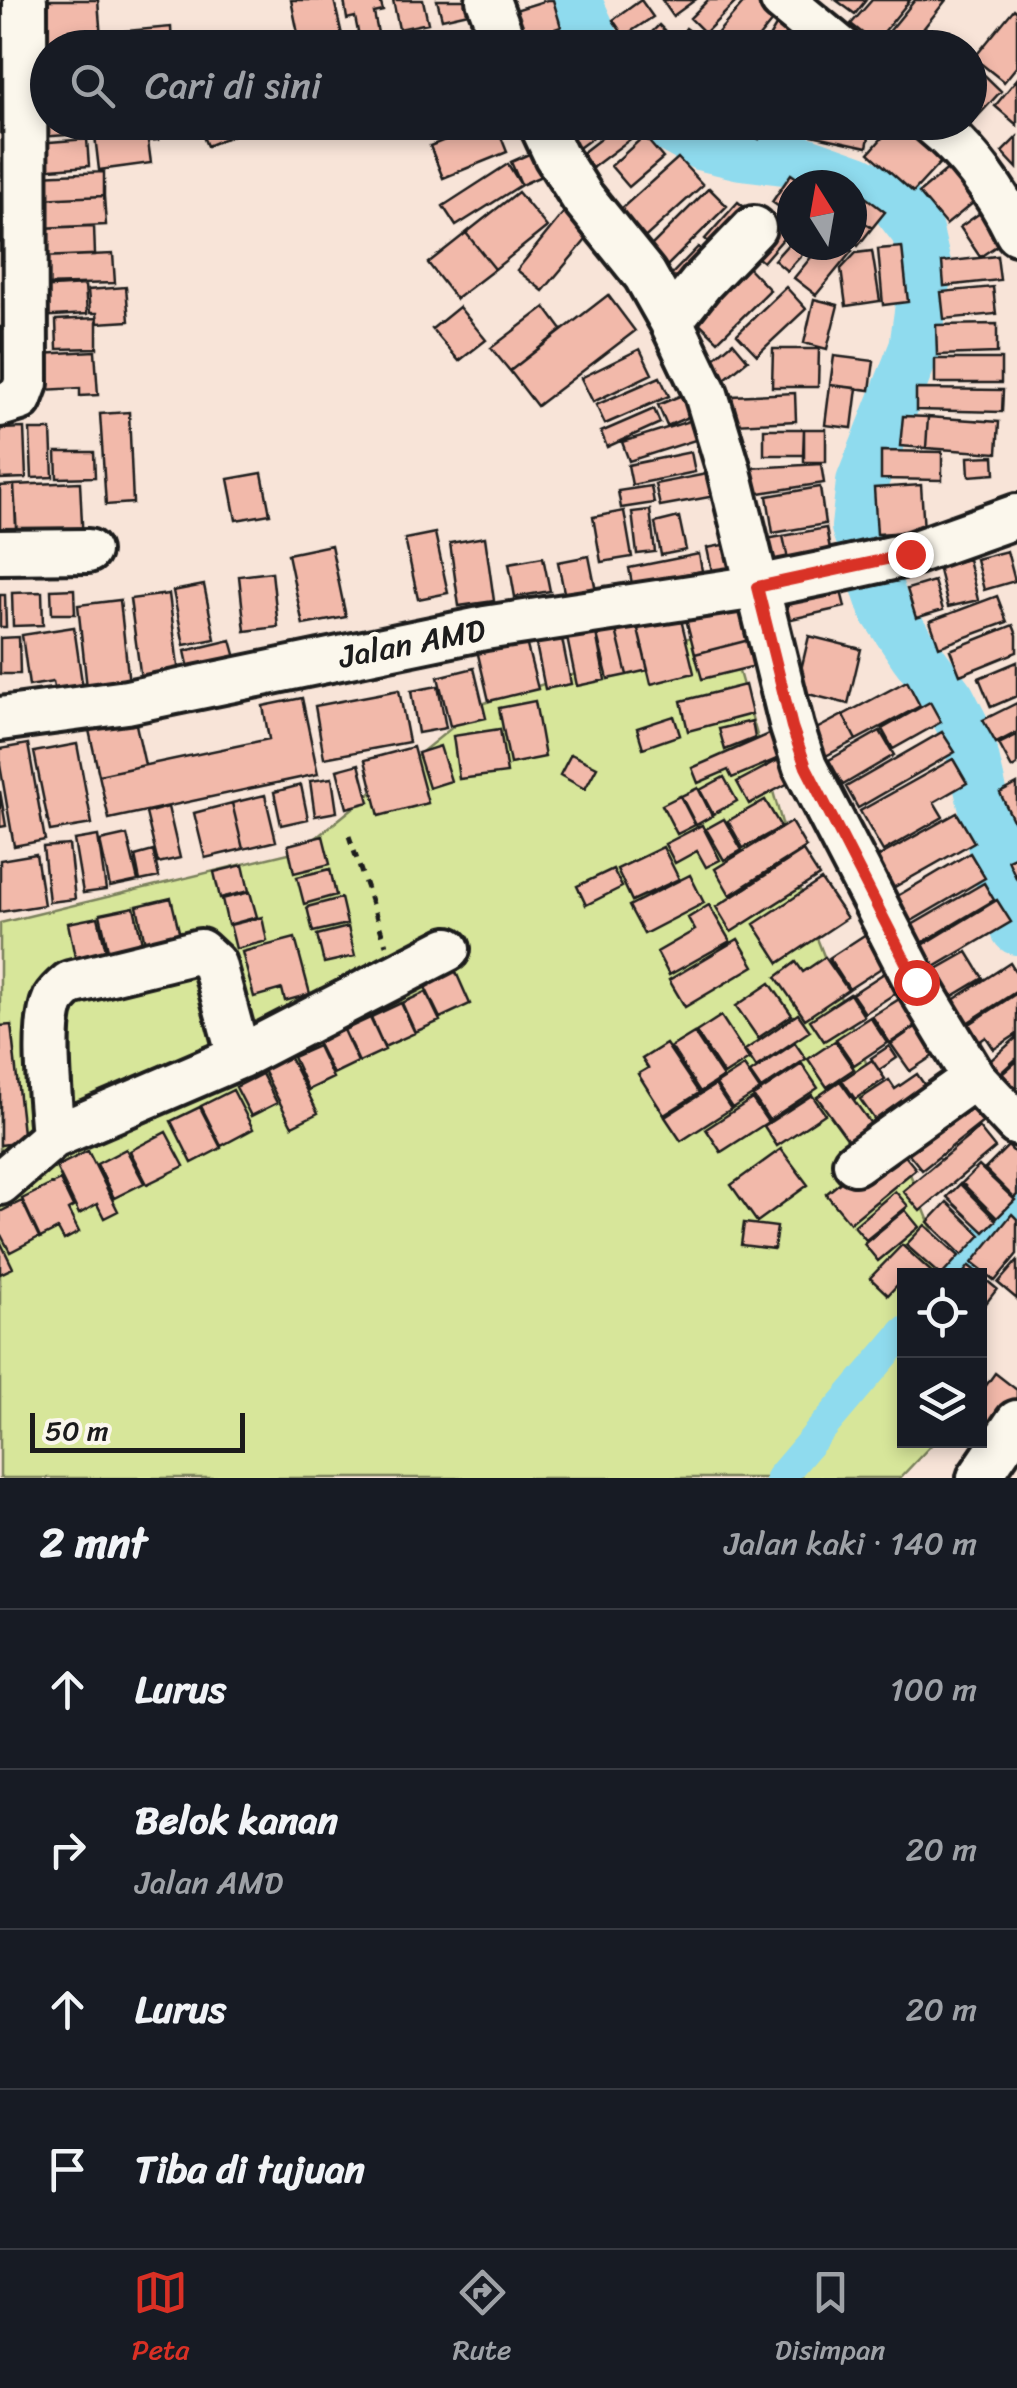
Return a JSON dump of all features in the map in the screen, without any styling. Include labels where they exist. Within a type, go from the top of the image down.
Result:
[{"type":"street","points":[[10,402],[26,383],[25,0]]},
{"type":"street","points":[[488,0],[499,30]]},
{"type":"street","points":[[782,0],[818,30]]},
{"type":"street","points":[[548,140],[582,197],[645,276],[706,394],[728,467],[792,727],[806,767],[916,982],[974,1078],[1017,1124]]},
{"type":"street","points":[[950,140],[971,159],[996,193],[1017,233]]},
{"type":"street","points":[[671,321],[754,228]]},
{"type":"street","name":"Jalan AMD","points":[[0,720],[127,702],[485,628],[825,574],[910,554],[1017,516]]},
{"type":"street","points":[[0,552],[88,551]]},
{"type":"street","points":[[0,1183],[53,1136],[239,1057],[448,949]]},
{"type":"street","points":[[53,1136],[48,1060],[51,1008],[70,982],[200,951],[214,964],[239,1057]]},
{"type":"street","points":[[854,1163],[974,1078]]},
{"type":"street","points":[[978,1478],[1017,1422]]},
{"type":"path","points":[[349,836],[396,976]]},
{"type":"green space","points":[[726,626],[809,918],[947,1268],[897,1268],[897,1448],[928,1448],[900,1478],[0,1478],[0,923],[301,850],[481,704]]},
{"type":"building","points":[[45,0],[98,0],[100,30],[47,30]]},
{"type":"building","points":[[291,0],[334,0],[341,30],[297,30]]},
{"type":"building","points":[[344,0],[380,0],[383,11],[374,13],[377,30],[358,30],[355,17],[347,19]]},
{"type":"building","points":[[393,0],[423,0],[428,23],[399,29]]},
{"type":"building","points":[[437,0],[474,0],[477,11],[442,19]]},
{"type":"building","points":[[553,0],[561,27],[518,30],[512,11]]},
{"type":"building","points":[[641,0],[653,17],[633,30],[620,30],[613,20]]},
{"type":"building","points":[[662,0],[695,0],[673,16]]},
{"type":"building","points":[[708,0],[738,0],[708,30],[702,30],[690,18]]},
{"type":"building","points":[[746,0],[760,0],[777,15],[765,30],[720,30]]},
{"type":"building","points":[[836,0],[866,0],[855,14]]},
{"type":"building","points":[[872,0],[910,0],[886,30],[859,30],[851,24]]},
{"type":"building","points":[[915,0],[946,0],[922,30],[890,30]]},
{"type":"building","points":[[1014,9],[1017,66],[1004,82],[987,68],[987,42]]},
{"type":"building","points":[[0,24],[16,24],[16,53],[0,54]]},
{"type":"building","points":[[3,61],[3,92],[0,92],[0,62]]},
{"type":"building","points":[[987,77],[1001,91],[987,106]]},
{"type":"building","points":[[1017,79],[1017,125],[995,106]]},
{"type":"building","points":[[0,96],[11,96],[14,132],[0,133]]},
{"type":"building","points":[[1017,137],[1017,168],[1002,152]]},
{"type":"building","points":[[87,140],[89,166],[38,170],[37,143]]},
{"type":"building","points":[[96,140],[158,140],[148,141],[151,163],[99,170]]},
{"type":"building","points":[[445,140],[502,140],[507,152],[443,178],[430,146]]},
{"type":"building","points":[[569,140],[590,140],[576,150]]},
{"type":"building","points":[[599,140],[629,140],[584,174],[573,160]]},
{"type":"building","points":[[640,140],[647,140],[663,158],[629,187],[611,166]]},
{"type":"building","points":[[835,140],[868,140],[867,147]]},
{"type":"building","points":[[880,140],[935,140],[949,153],[913,192],[869,153]]},
{"type":"building","points":[[538,150],[548,173],[521,185],[511,162]]},
{"type":"building","points":[[963,156],[990,189],[946,225],[919,193]]},
{"type":"building","points":[[678,158],[703,185],[638,244],[613,216]]},
{"type":"building","points":[[508,164],[521,185],[456,226],[443,206]]},
{"type":"building","points":[[104,172],[104,196],[39,199],[38,175]]},
{"type":"building","points":[[709,188],[727,206],[661,272],[642,255]]},
{"type":"building","points":[[0,192],[4,192],[5,216],[0,216]]},
{"type":"building","points":[[518,192],[547,227],[495,269],[466,233]]},
{"type":"building","points":[[104,196],[106,225],[40,228],[39,199]]},
{"type":"building","points":[[867,198],[885,212],[872,228],[867,224]]},
{"type":"building","points":[[738,202],[754,215],[720,253],[705,239]]},
{"type":"building","points":[[993,204],[1014,234],[980,257],[960,227]]},
{"type":"building","points":[[564,212],[591,234],[543,291],[517,270]]},
{"type":"building","points":[[0,217],[11,217],[12,241],[0,241]]},
{"type":"building","points":[[773,218],[777,222],[777,246],[763,262],[746,248]]},
{"type":"building","points":[[94,226],[95,255],[41,257],[40,228]]},
{"type":"building","points":[[466,233],[495,269],[456,299],[428,263]]},
{"type":"building","points":[[0,241],[12,241],[14,263],[0,264]]},
{"type":"building","points":[[698,247],[714,262],[686,291],[670,276]]},
{"type":"building","points":[[902,247],[908,302],[883,305],[878,249]]},
{"type":"building","points":[[872,251],[880,301],[846,306],[841,269],[849,260],[867,260],[867,252]]},
{"type":"building","points":[[113,254],[115,283],[42,285],[41,257]]},
{"type":"building","points":[[997,256],[1000,280],[944,286],[942,262]]},
{"type":"building","points":[[777,257],[777,260],[797,260],[787,271],[774,260]]},
{"type":"building","points":[[741,260],[770,290],[718,341],[688,312]]},
{"type":"building","points":[[809,260],[845,260],[816,295],[794,278]]},
{"type":"building","points":[[85,285],[87,314],[37,317],[36,288]]},
{"type":"building","points":[[126,287],[129,321],[98,323],[97,313],[90,313],[88,290]]},
{"type":"building","points":[[786,287],[806,309],[757,355],[737,334]]},
{"type":"building","points":[[993,287],[996,314],[944,319],[941,292]]},
{"type":"building","points":[[608,295],[635,331],[537,406],[510,371]]},
{"type":"building","points":[[814,299],[838,305],[827,349],[804,343]]},
{"type":"building","points":[[459,307],[486,340],[459,361],[432,329]]},
{"type":"building","points":[[545,307],[562,330],[510,371],[491,348]]},
{"type":"building","points":[[97,318],[97,348],[57,349],[56,320]]},
{"type":"building","points":[[997,324],[997,353],[937,355],[936,325]]},
{"type":"building","points":[[17,326],[18,351],[0,352],[0,327]]},
{"type":"building","points":[[733,342],[748,360],[720,383],[706,365]]},
{"type":"building","points":[[640,349],[652,374],[593,402],[581,378]]},
{"type":"building","points":[[773,349],[819,349],[818,387],[772,387]]},
{"type":"building","points":[[95,351],[98,395],[80,396],[80,388],[42,390],[39,354]]},
{"type":"building","points":[[834,356],[874,361],[870,390],[830,385]]},
{"type":"building","points":[[935,359],[1001,359],[1001,383],[935,383]]},
{"type":"building","points":[[660,377],[669,396],[605,424],[596,405]]},
{"type":"building","points":[[830,385],[857,388],[852,428],[825,425]]},
{"type":"building","points":[[916,389],[1003,390],[1002,412],[916,410]]},
{"type":"building","points":[[687,393],[695,414],[667,426],[658,405]]},
{"type":"building","points":[[795,393],[796,421],[734,424],[732,396]]},
{"type":"building","points":[[654,409],[660,423],[607,447],[601,432]]},
{"type":"building","points":[[129,412],[133,503],[106,505],[100,414]]},
{"type":"building","points":[[903,416],[928,417],[926,448],[900,446]]},
{"type":"building","points":[[702,417],[708,436],[629,461],[622,442]]},
{"type":"building","points":[[928,417],[999,422],[997,453],[926,448]]},
{"type":"building","points":[[24,428],[26,478],[0,479],[0,429]]},
{"type":"building","points":[[764,429],[804,429],[803,455],[764,455]]},
{"type":"building","points":[[804,429],[826,429],[826,462],[804,462]]},
{"type":"building","points":[[30,430],[51,430],[53,477],[32,478]]},
{"type":"building","points":[[881,451],[942,452],[942,480],[881,479]]},
{"type":"building","points":[[56,452],[94,452],[95,477],[57,478]]},
{"type":"building","points":[[691,452],[695,472],[632,485],[628,465]]},
{"type":"building","points":[[994,456],[995,474],[969,476],[968,457]]},
{"type":"building","points":[[821,464],[824,483],[753,494],[749,468]]},
{"type":"building","points":[[722,471],[726,494],[660,506],[655,484]]},
{"type":"building","points":[[262,473],[270,514],[236,520],[228,479]]},
{"type":"building","points":[[80,482],[83,544],[17,548],[14,485]]},
{"type":"building","points":[[14,485],[17,536],[0,537],[0,486]]},
{"type":"building","points":[[921,485],[924,531],[877,534],[874,488]]},
{"type":"building","points":[[651,486],[654,503],[621,508],[618,491]]},
{"type":"building","points":[[820,487],[825,524],[773,533],[767,496]]},
{"type":"building","points":[[650,510],[655,552],[637,554],[632,512]]},
{"type":"building","points":[[624,511],[632,557],[601,562],[593,517]]},
{"type":"building","points":[[679,517],[686,550],[661,555],[655,523]]},
{"type":"building","points":[[826,528],[832,560],[790,568],[783,536]]},
{"type":"building","points":[[435,533],[448,593],[418,599],[405,539]]},
{"type":"building","points":[[783,536],[790,568],[767,572],[761,540]]},
{"type":"building","points":[[485,537],[494,601],[459,606],[450,543]]},
{"type":"building","points":[[728,544],[733,571],[713,576],[707,548]]},
{"type":"building","points":[[331,545],[346,617],[303,625],[288,554]]},
{"type":"building","points":[[1007,551],[1015,581],[984,590],[976,559]]},
{"type":"building","points":[[699,554],[702,571],[632,584],[629,568]]},
{"type":"building","points":[[589,556],[596,591],[565,597],[558,562]]},
{"type":"building","points":[[543,557],[550,591],[515,597],[509,563]]},
{"type":"building","points":[[968,559],[978,600],[948,607],[938,566]]},
{"type":"building","points":[[272,572],[278,627],[245,631],[239,576]]},
{"type":"building","points":[[838,579],[845,607],[787,620],[781,592]]},
{"type":"building","points":[[934,581],[943,610],[916,618],[907,589]]},
{"type":"building","points":[[204,585],[215,639],[184,645],[173,591]]},
{"type":"building","points":[[74,589],[75,614],[52,614],[51,590]]},
{"type":"building","points":[[42,592],[43,625],[13,626],[12,593]]},
{"type":"building","points":[[169,594],[179,674],[141,679],[130,599]]},
{"type":"building","points":[[0,595],[5,595],[6,627],[0,627]]},
{"type":"building","points":[[997,596],[1007,622],[939,647],[930,621]]},
{"type":"building","points":[[120,600],[129,684],[87,688],[78,605]]},
{"type":"building","points":[[740,605],[749,640],[695,654],[686,619]]},
{"type":"building","points":[[678,607],[694,673],[651,684],[635,617]]},
{"type":"building","points":[[635,617],[648,670],[627,675],[614,622]]},
{"type":"building","points":[[594,622],[605,680],[577,686],[565,628]]},
{"type":"building","points":[[614,622],[627,675],[608,679],[595,626]]},
{"type":"building","points":[[1013,625],[1017,652],[960,675],[950,650]]},
{"type":"building","points":[[74,627],[84,696],[56,700],[53,682],[29,686],[22,635]]},
{"type":"building","points":[[560,629],[571,684],[545,689],[534,634]]},
{"type":"building","points":[[809,636],[861,649],[848,704],[796,691]]},
{"type":"building","points":[[19,637],[20,674],[0,674],[0,638]]},
{"type":"building","points":[[525,638],[538,689],[489,701],[477,650]]},
{"type":"building","points":[[231,640],[236,658],[189,669],[185,651]]},
{"type":"building","points":[[749,640],[755,666],[702,679],[695,654]]},
{"type":"building","points":[[1017,662],[1017,696],[991,707],[979,678]]},
{"type":"building","points":[[474,668],[486,718],[450,726],[438,677]]},
{"type":"building","points":[[907,681],[920,706],[856,740],[843,715]]},
{"type":"building","points":[[745,685],[752,714],[688,731],[681,701]]},
{"type":"building","points":[[438,686],[446,728],[418,733],[411,691]]},
{"type":"building","points":[[399,690],[409,742],[324,758],[315,706]]},
{"type":"building","points":[[302,698],[318,774],[109,819],[99,775],[269,739],[263,706]]},
{"type":"building","points":[[535,701],[545,757],[510,764],[499,708]]},
{"type":"building","points":[[930,702],[941,722],[893,749],[882,729]]},
{"type":"building","points":[[1017,703],[1017,732],[996,743],[983,720]]},
{"type":"building","points":[[843,715],[856,740],[818,760],[805,735]]},
{"type":"building","points":[[674,716],[680,735],[643,748],[637,728]]},
{"type":"building","points":[[135,720],[145,765],[99,775],[89,730]]},
{"type":"building","points":[[752,721],[755,738],[725,750],[719,729]]},
{"type":"building","points":[[500,729],[507,773],[459,779],[453,736]]},
{"type":"building","points":[[880,731],[894,755],[843,785],[829,760]]},
{"type":"building","points":[[774,732],[784,756],[732,778],[728,770],[698,783],[692,768]]},
{"type":"building","points":[[942,732],[955,752],[858,808],[846,787]]},
{"type":"building","points":[[1017,735],[1017,765],[1012,768],[999,744]]},
{"type":"building","points":[[28,744],[45,840],[14,846],[0,749]]},
{"type":"building","points":[[77,744],[92,824],[50,831],[34,752]]},
{"type":"building","points":[[440,746],[451,781],[429,788],[418,753]]},
{"type":"building","points":[[413,747],[428,803],[379,816],[365,760]]},
{"type":"building","points":[[571,754],[597,767],[585,789],[560,775]]},
{"type":"building","points":[[788,755],[800,777],[749,804],[737,782]]},
{"type":"building","points":[[953,759],[967,783],[934,802],[943,817],[883,851],[860,811]]},
{"type":"building","points":[[359,764],[369,802],[347,808],[337,770]]},
{"type":"building","points":[[724,777],[737,801],[713,814],[700,790]]},
{"type":"building","points":[[332,778],[337,812],[315,816],[310,781]]},
{"type":"building","points":[[1017,784],[1017,818],[1013,820],[1000,793]]},
{"type":"building","points":[[301,785],[308,819],[281,825],[274,792]]},
{"type":"building","points":[[698,788],[712,816],[696,825],[681,796]]},
{"type":"building","points":[[0,791],[6,826],[0,827]]},
{"type":"building","points":[[265,795],[276,841],[243,849],[232,803]]},
{"type":"building","points":[[680,796],[695,825],[677,834],[662,805]]},
{"type":"building","points":[[765,800],[781,827],[743,848],[728,821]]},
{"type":"building","points":[[232,803],[243,849],[205,858],[194,813]]},
{"type":"building","points":[[168,807],[180,858],[158,863],[146,813]]},
{"type":"building","points":[[957,813],[974,842],[891,889],[874,859]]},
{"type":"building","points":[[724,819],[742,850],[724,860],[706,829]]},
{"type":"building","points":[[791,822],[806,847],[730,895],[715,869]]},
{"type":"building","points":[[702,825],[720,860],[706,867],[697,851],[675,863],[665,844]]},
{"type":"building","points":[[127,835],[138,881],[110,887],[100,841]]},
{"type":"building","points":[[98,836],[106,890],[83,893],[74,840]]},
{"type":"building","points":[[323,836],[330,864],[294,873],[288,845]]},
{"type":"building","points":[[69,845],[75,899],[49,902],[43,847]]},
{"type":"building","points":[[663,847],[679,879],[632,901],[617,869]]},
{"type":"building","points":[[153,851],[159,877],[140,881],[135,856]]},
{"type":"building","points":[[803,851],[819,876],[731,932],[716,907]]},
{"type":"building","points":[[970,853],[985,878],[903,926],[889,901]]},
{"type":"building","points":[[36,854],[44,905],[0,912],[0,860]]},
{"type":"building","points":[[1017,856],[1017,880],[1008,860]]},
{"type":"building","points":[[243,865],[249,891],[220,898],[214,872]]},
{"type":"building","points":[[330,869],[336,895],[304,904],[297,877]]},
{"type":"building","points":[[613,869],[622,887],[586,905],[577,886]]},
{"type":"building","points":[[690,875],[704,903],[644,934],[629,906]]},
{"type":"building","points":[[821,880],[847,918],[779,963],[754,924]]},
{"type":"building","points":[[984,883],[994,900],[915,947],[905,929]]},
{"type":"building","points":[[250,892],[257,917],[228,925],[222,899]]},
{"type":"building","points":[[171,898],[180,935],[145,943],[137,906]]},
{"type":"building","points":[[341,898],[347,924],[313,932],[307,907]]},
{"type":"building","points":[[997,900],[1011,922],[931,969],[918,948]]},
{"type":"building","points":[[709,905],[730,941],[669,975],[657,952],[695,930],[688,918]]},
{"type":"building","points":[[134,907],[143,947],[109,954],[100,914]]},
{"type":"building","points":[[98,917],[107,955],[76,962],[68,923]]},
{"type":"building","points":[[262,917],[267,941],[236,949],[230,925]]},
{"type":"building","points":[[348,927],[355,956],[324,963],[317,935]]},
{"type":"building","points":[[866,934],[886,965],[849,989],[829,958]]},
{"type":"building","points":[[295,938],[310,994],[285,1001],[282,989],[254,997],[242,952]]},
{"type":"building","points":[[738,939],[754,966],[685,1007],[669,980]]},
{"type":"building","points":[[967,952],[983,978],[953,996],[937,969]]},
{"type":"building","points":[[825,957],[848,990],[805,1019],[776,977],[796,962],[803,972]]},
{"type":"building","points":[[1010,963],[1017,974],[1017,991],[959,1028],[944,1006]]},
{"type":"building","points":[[892,968],[905,987],[865,1013],[852,994]]},
{"type":"building","points":[[455,970],[470,1004],[440,1018],[424,985]]},
{"type":"building","points":[[770,983],[792,1015],[758,1038],[736,1006]]},
{"type":"building","points":[[426,992],[440,1021],[415,1032],[402,1003]]},
{"type":"building","points":[[1017,993],[1017,1034],[994,1049],[986,1037],[976,1044],[965,1027]]},
{"type":"building","points":[[850,994],[864,1016],[824,1041],[810,1020]]},
{"type":"building","points":[[901,998],[919,1024],[890,1043],[872,1016]]},
{"type":"building","points":[[401,1003],[415,1033],[384,1047],[371,1017]]},
{"type":"building","points":[[798,1014],[810,1031],[756,1067],[745,1050]]},
{"type":"building","points":[[721,1016],[749,1059],[724,1075],[696,1032]]},
{"type":"building","points":[[870,1017],[887,1043],[854,1065],[836,1039]]},
{"type":"building","points":[[370,1018],[385,1050],[359,1062],[344,1030]]},
{"type":"building","points":[[920,1024],[939,1052],[910,1071],[891,1044]]},
{"type":"building","points":[[11,1025],[24,1142],[0,1145],[0,1026]]},
{"type":"building","points":[[343,1030],[358,1062],[333,1074],[317,1042]]},
{"type":"building","points":[[694,1033],[723,1077],[700,1092],[671,1047]]},
{"type":"building","points":[[1017,1037],[1017,1058],[993,1080],[982,1068]]},
{"type":"building","points":[[835,1041],[854,1069],[827,1087],[808,1059]]},
{"type":"building","points":[[795,1043],[806,1059],[761,1089],[750,1073]]},
{"type":"building","points":[[666,1044],[699,1093],[664,1115],[638,1074],[648,1068],[642,1059]]},
{"type":"building","points":[[318,1046],[333,1078],[308,1090],[293,1057]]},
{"type":"building","points":[[889,1046],[897,1058],[879,1070],[871,1058]]},
{"type":"building","points":[[289,1056],[318,1113],[292,1126],[263,1070]]},
{"type":"building","points":[[872,1060],[885,1079],[855,1099],[842,1080]]},
{"type":"building","points":[[1017,1061],[1017,1088],[1016,1089],[1002,1074]]},
{"type":"building","points":[[802,1064],[818,1088],[769,1120],[753,1096]]},
{"type":"building","points":[[744,1066],[760,1090],[732,1108],[716,1084]]},
{"type":"building","points":[[262,1074],[277,1103],[251,1116],[236,1087]]},
{"type":"building","points":[[917,1074],[937,1103],[887,1137],[860,1099],[889,1080],[895,1089]]},
{"type":"building","points":[[840,1081],[879,1135],[856,1151],[817,1097]]},
{"type":"building","points":[[715,1085],[731,1109],[681,1141],[665,1117]]},
{"type":"building","points":[[233,1090],[253,1129],[221,1146],[201,1106]]},
{"type":"building","points":[[958,1091],[983,1122],[922,1170],[897,1139]]},
{"type":"building","points":[[812,1095],[825,1114],[777,1146],[764,1126]]},
{"type":"building","points":[[752,1099],[768,1122],[721,1152],[706,1129]]},
{"type":"building","points":[[200,1107],[221,1148],[192,1163],[171,1121]]},
{"type":"building","points":[[979,1128],[995,1148],[920,1211],[903,1191]]},
{"type":"building","points":[[166,1132],[184,1166],[147,1184],[130,1151]]},
{"type":"building","points":[[892,1140],[916,1169],[850,1223],[826,1194]]},
{"type":"building","points":[[1008,1146],[1017,1155],[1014,1198],[985,1169]]},
{"type":"building","points":[[126,1149],[144,1183],[114,1198],[97,1164]]},
{"type":"building","points":[[781,1149],[808,1185],[757,1222],[731,1185]]},
{"type":"building","points":[[88,1151],[118,1211],[104,1218],[97,1204],[79,1214],[56,1167]]},
{"type":"building","points":[[979,1166],[1015,1200],[997,1218],[962,1183]]},
{"type":"building","points":[[60,1180],[79,1232],[64,1240],[58,1229],[40,1238],[22,1199]]},
{"type":"building","points":[[960,1184],[996,1220],[984,1232],[947,1197]]},
{"type":"building","points":[[895,1191],[908,1206],[866,1240],[854,1226]]},
{"type":"building","points":[[22,1201],[39,1237],[10,1252],[0,1233],[0,1212]]},
{"type":"building","points":[[947,1202],[981,1235],[962,1255],[928,1222]]},
{"type":"building","points":[[905,1210],[919,1227],[878,1261],[864,1244]]},
{"type":"building","points":[[1012,1214],[1017,1219],[1017,1254],[995,1281],[987,1275],[987,1268],[972,1263]]},
{"type":"building","points":[[744,1223],[777,1227],[774,1249],[741,1245]]},
{"type":"building","points":[[925,1225],[959,1256],[948,1268],[932,1268],[906,1245]]},
{"type":"building","points":[[0,1241],[13,1268],[0,1274]]},
{"type":"building","points":[[902,1245],[927,1268],[897,1268],[897,1285],[888,1295],[870,1278]]},
{"type":"building","points":[[1017,1261],[1017,1299],[998,1283]]},
{"type":"building","points":[[987,1281],[997,1289],[987,1302]]},
{"type":"building","points":[[995,1373],[1017,1390],[1017,1415],[989,1450],[987,1448],[987,1384]]},
{"type":"waterway","points":[[575,0],[589,30]]},
{"type":"waterway","points":[[694,140],[741,154],[801,161],[857,181],[893,200],[917,231],[926,269],[915,348],[862,482],[857,527],[884,607],[949,699],[968,736],[1017,929]]},
{"type":"waterway","points":[[960,1268],[1017,1200]]},
{"type":"waterway","points":[[780,1478],[897,1340]]},
{"type":"route","points":[[910,554],[757,587],[797,746],[916,982]]}]
